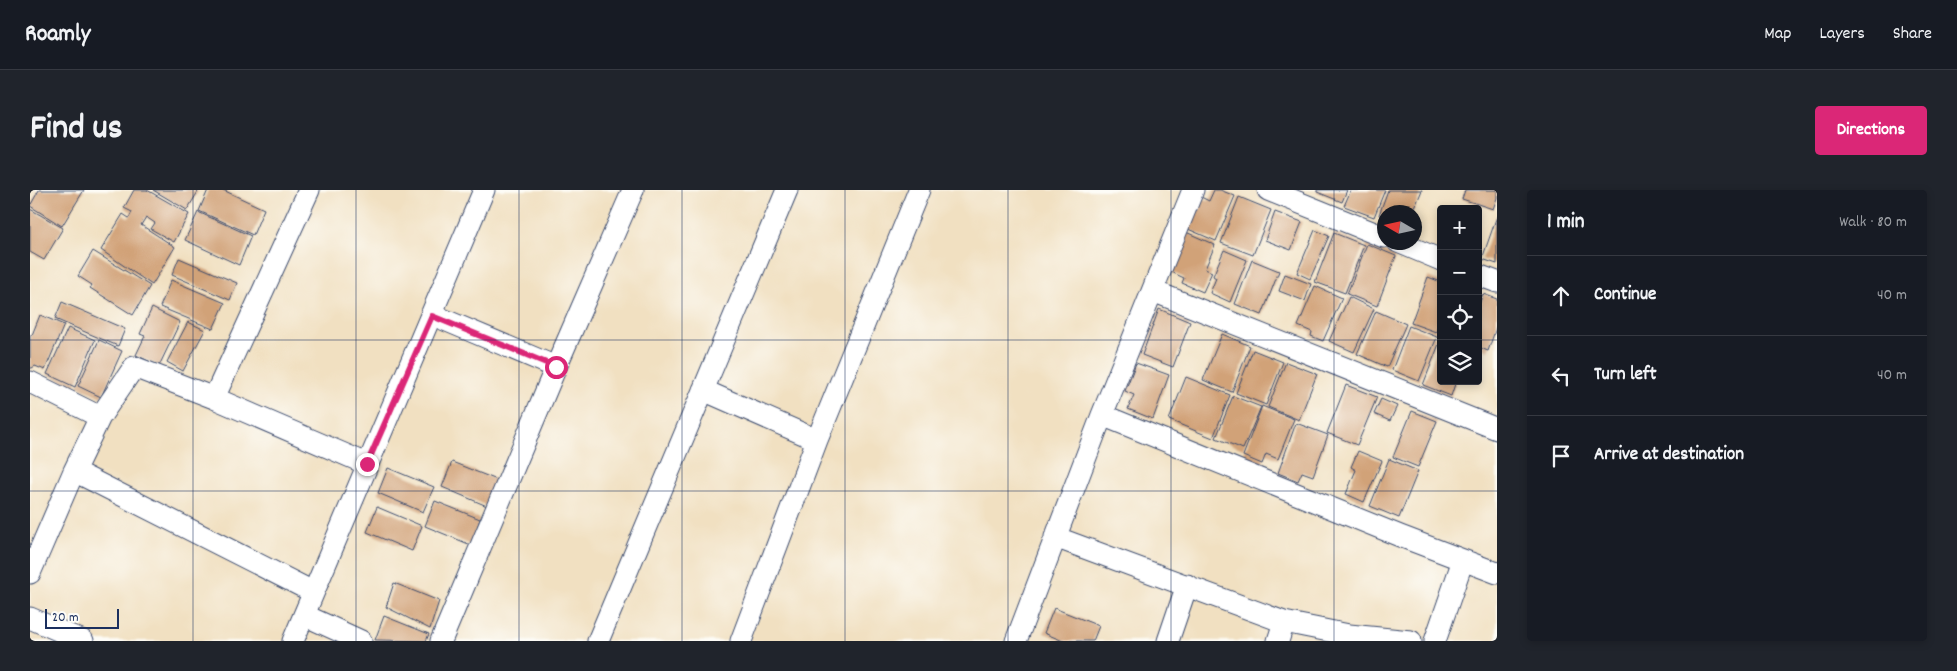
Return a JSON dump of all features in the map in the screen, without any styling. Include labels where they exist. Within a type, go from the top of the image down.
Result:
[{"type":"street","points":[[214,398],[309,190]]},
{"type":"street","points":[[293,641],[484,190]]},
{"type":"street","points":[[441,641],[556,367],[633,190]]},
{"type":"street","points":[[598,641],[787,190]]},
{"type":"street","points":[[741,641],[817,440],[919,190]]},
{"type":"street","points":[[1016,641],[1102,414],[1193,190]]},
{"type":"street","points":[[1268,190],[1377,234]]},
{"type":"street","points":[[1417,250],[1437,258]]},
{"type":"street","points":[[1482,276],[1497,282]]},
{"type":"street","points":[[1152,290],[1497,429]]},
{"type":"street","points":[[432,316],[556,367]]},
{"type":"street","points":[[30,573],[100,416],[134,367],[214,398],[367,464]]},
{"type":"street","points":[[30,382],[100,416]]},
{"type":"street","points":[[703,390],[817,440]]},
{"type":"street","points":[[1102,414],[1497,574]]},
{"type":"street","points":[[74,471],[313,592]]},
{"type":"street","points":[[1055,537],[1187,585],[1281,632],[1349,635],[1411,641]]},
{"type":"street","points":[[1435,641],[1463,560]]},
{"type":"street","points":[[1168,641],[1187,585]]},
{"type":"street","points":[[304,615],[361,641]]},
{"type":"street","points":[[30,618],[83,641]]},
{"type":"building","points":[[39,190],[84,190],[62,226],[30,206]]},
{"type":"building","points":[[134,190],[147,190],[189,214],[174,242],[151,229],[155,223],[146,217],[141,225],[175,247],[152,285],[101,250],[123,214],[129,218],[132,212],[124,208]]},
{"type":"building","points":[[153,190],[199,190],[187,210]]},
{"type":"building","points":[[208,190],[223,190],[264,209],[253,235],[199,211]]},
{"type":"building","points":[[1214,190],[1220,190],[1235,196],[1216,241],[1188,229],[1201,197],[1209,201]]},
{"type":"building","points":[[1317,190],[1347,190],[1342,202],[1317,192]]},
{"type":"building","points":[[1351,190],[1385,190],[1379,205],[1377,205],[1374,217],[1344,206]]},
{"type":"building","points":[[1388,190],[1422,190],[1416,205],[1383,205]]},
{"type":"building","points":[[1465,190],[1497,190],[1497,198],[1493,209],[1462,199]]},
{"type":"building","points":[[1239,197],[1271,210],[1253,255],[1221,243]]},
{"type":"building","points":[[30,209],[63,228],[44,260],[30,252]]},
{"type":"building","points":[[198,212],[251,236],[239,265],[185,240]]},
{"type":"building","points":[[1275,212],[1302,222],[1291,250],[1265,240]]},
{"type":"building","points":[[1497,216],[1497,264],[1482,259]]},
{"type":"building","points":[[1315,230],[1329,236],[1310,279],[1297,273]]},
{"type":"building","points":[[1186,232],[1215,245],[1205,269],[1212,272],[1203,292],[1182,283],[1184,278],[1169,271]]},
{"type":"building","points":[[1334,233],[1364,245],[1345,293],[1315,282]]},
{"type":"building","points":[[1367,244],[1377,248],[1377,250],[1396,256],[1377,306],[1347,294]]},
{"type":"building","points":[[1224,250],[1247,260],[1230,302],[1210,293],[1216,278],[1213,276]]},
{"type":"building","points":[[93,251],[150,286],[133,315],[90,288],[92,285],[78,276]]},
{"type":"building","points":[[179,258],[237,283],[230,300],[172,275]]},
{"type":"building","points":[[1252,260],[1279,271],[1262,315],[1235,304]]},
{"type":"building","points":[[1285,274],[1311,284],[1305,301],[1279,291]]},
{"type":"building","points":[[1428,277],[1437,280],[1436,332],[1411,323]]},
{"type":"building","points":[[171,280],[225,303],[213,329],[160,307]]},
{"type":"building","points":[[1315,286],[1342,298],[1323,341],[1311,336],[1312,332],[1298,326]]},
{"type":"building","points":[[1483,294],[1497,299],[1497,325],[1488,351],[1482,349]]},
{"type":"building","points":[[1349,297],[1374,309],[1354,352],[1329,341]]},
{"type":"building","points":[[62,302],[125,329],[118,346],[55,319]]},
{"type":"building","points":[[152,308],[180,322],[159,366],[136,355],[145,336],[140,334]]},
{"type":"building","points":[[1159,309],[1190,322],[1173,367],[1142,355]]},
{"type":"building","points":[[1376,311],[1406,324],[1387,367],[1357,354]]},
{"type":"building","points":[[40,315],[64,325],[45,370],[35,366],[30,368],[30,335],[32,335]]},
{"type":"building","points":[[188,322],[205,330],[183,371],[167,362]]},
{"type":"building","points":[[1409,326],[1437,337],[1419,381],[1392,370]]},
{"type":"building","points":[[68,328],[95,340],[75,387],[47,374]]},
{"type":"building","points":[[1222,334],[1250,346],[1232,392],[1203,380]]},
{"type":"building","points":[[99,340],[122,351],[101,397],[78,386]]},
{"type":"building","points":[[1437,349],[1437,385],[1455,385],[1451,396],[1423,385]]},
{"type":"building","points":[[1253,350],[1283,362],[1266,405],[1236,393]]},
{"type":"building","points":[[1286,362],[1317,374],[1299,420],[1268,407]]},
{"type":"building","points":[[1136,363],[1169,375],[1153,419],[1128,409],[1134,395],[1125,391]]},
{"type":"building","points":[[1186,377],[1230,395],[1213,438],[1169,420]]},
{"type":"building","points":[[1346,385],[1377,397],[1357,445],[1327,433]]},
{"type":"building","points":[[1233,396],[1261,407],[1243,449],[1216,438]]},
{"type":"building","points":[[1381,399],[1397,406],[1390,421],[1374,414]]},
{"type":"building","points":[[1262,406],[1294,419],[1278,459],[1266,454],[1262,464],[1243,456]]},
{"type":"building","points":[[1412,411],[1437,421],[1418,467],[1393,457]]},
{"type":"building","points":[[1296,423],[1328,435],[1313,476],[1302,472],[1298,481],[1278,473]]},
{"type":"building","points":[[1358,451],[1382,461],[1364,502],[1346,494],[1356,470],[1351,467]]},
{"type":"building","points":[[1389,459],[1418,471],[1399,518],[1370,506]]},
{"type":"building","points":[[452,462],[497,480],[487,506],[442,487]]},
{"type":"building","points":[[388,468],[434,487],[423,512],[378,493]]},
{"type":"building","points":[[435,501],[480,519],[471,545],[425,526]]},
{"type":"building","points":[[377,507],[422,526],[412,551],[367,532]]},
{"type":"building","points":[[394,583],[439,601],[430,629],[386,607]]},
{"type":"building","points":[[1054,608],[1099,626],[1093,641],[1063,641],[1044,633]]},
{"type":"building","points":[[384,616],[429,634],[426,641],[375,640]]},
{"type":"route","points":[[367,464],[432,316],[556,367]]}]
